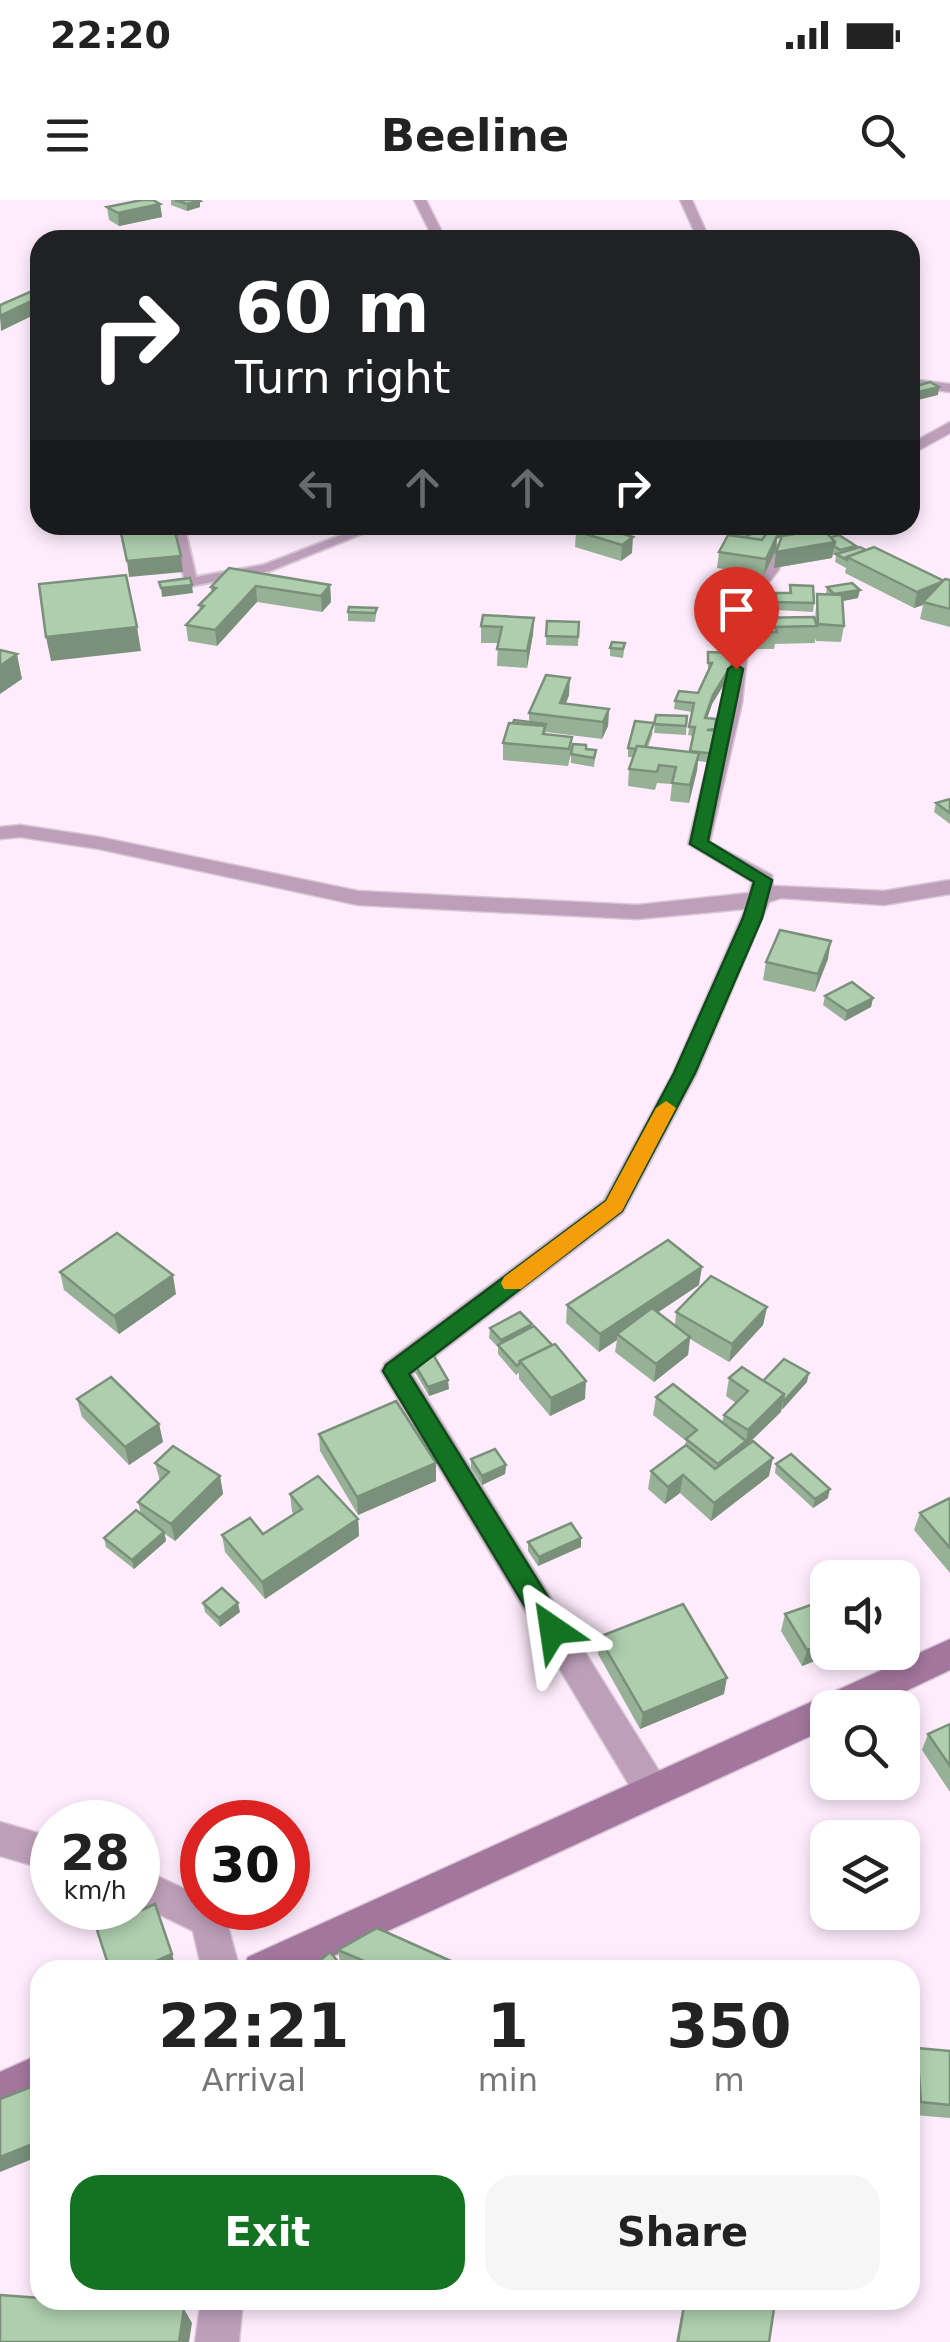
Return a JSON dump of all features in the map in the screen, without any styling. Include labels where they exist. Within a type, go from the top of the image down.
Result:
[{"type":"main road","points":[[872,1690],[950,1654]]},
{"type":"main road","points":[[283,1960],[810,1719]]},
{"type":"main road","points":[[0,2093],[30,2079]]},
{"type":"street","points":[[420,200],[435,230]]},
{"type":"street","points":[[686,200],[700,230]]},
{"type":"street","points":[[920,385],[950,388]]},
{"type":"street","points":[[920,444],[950,426]]},
{"type":"street","points":[[652,1791],[395,1371],[614,1206],[684,1073],[752,918],[764,880],[699,844],[732,703],[744,600],[770,571],[779,550],[811,535]]},
{"type":"street","points":[[0,832],[20,831],[99,843],[358,898],[637,912],[738,904],[780,891],[884,898],[950,887]]},
{"type":"street","points":[[0,1839],[30,1848]]},
{"type":"street","points":[[160,1895],[209,1919],[219,1960]]},
{"type":"street","points":[[217,2342],[221,2310]]},
{"type":"lane","points":[[180,535],[191,582],[266,568],[352,535]]},
{"type":"building","points":[[142,200],[160,204],[118,213],[107,207]]},
{"type":"building","points":[[30,292],[30,302],[0,316],[0,305]]},
{"type":"building","points":[[930,382],[939,387],[920,392],[920,385]]},
{"type":"building","points":[[121,535],[176,535],[181,556],[127,561]]},
{"type":"building","points":[[589,535],[633,537],[622,545]]},
{"type":"building","points":[[728,535],[762,540],[766,535],[778,535],[766,559],[719,552]]},
{"type":"building","points":[[749,535],[766,535],[762,540],[744,538]]},
{"type":"building","points":[[829,535],[835,542],[776,552],[782,536]]},
{"type":"building","points":[[839,535],[856,546],[840,550],[831,537]]},
{"type":"building","points":[[860,547],[866,550],[847,560],[836,554]]},
{"type":"building","points":[[874,547],[944,581],[917,592],[847,557]]},
{"type":"building","points":[[229,568],[330,585],[321,596],[256,586],[215,630],[186,625]]},
{"type":"building","points":[[126,575],[137,627],[46,637],[39,584]]},
{"type":"building","points":[[190,578],[192,585],[161,588],[159,582]]},
{"type":"building","points":[[945,579],[950,580],[950,609],[923,602]]},
{"type":"building","points":[[852,583],[860,590],[834,594],[827,587]]},
{"type":"building","points":[[790,585],[813,586],[814,603],[776,602],[776,593],[791,593]]},
{"type":"building","points":[[817,594],[842,595],[844,626],[818,624]]},
{"type":"building","points":[[349,607],[377,608],[375,613],[348,612]]},
{"type":"building","points":[[483,615],[534,618],[527,651],[497,649],[502,627],[481,626]]},
{"type":"building","points":[[814,617],[817,626],[775,627],[777,632],[758,633],[753,618]]},
{"type":"building","points":[[547,621],[579,622],[578,637],[546,636]]},
{"type":"building","points":[[612,642],[625,643],[623,649],[610,648]]},
{"type":"building","points":[[0,650],[17,654],[0,666]]},
{"type":"building","points":[[708,652],[731,653],[732,664],[713,695],[705,718],[716,719],[715,729],[707,730],[720,731],[715,754],[690,751],[694,703],[675,701],[679,691],[698,693],[712,663],[708,663]]},
{"type":"building","points":[[546,675],[570,678],[560,703],[609,709],[603,722],[529,713]]},
{"type":"building","points":[[656,715],[687,716],[686,726],[654,724]]},
{"type":"building","points":[[514,720],[546,724],[544,730],[545,726],[513,723]]},
{"type":"building","points":[[635,721],[654,723],[645,747],[636,749],[628,748]]},
{"type":"building","points":[[509,723],[545,726],[543,734],[572,737],[569,749],[503,743]]},
{"type":"building","points":[[573,744],[596,750],[594,758],[571,754]]},
{"type":"building","points":[[637,746],[699,753],[690,785],[672,783],[676,767],[659,765],[657,772],[629,769]]},
{"type":"building","points":[[950,799],[950,813],[936,803]]},
{"type":"building","points":[[780,930],[831,941],[818,974],[766,962]]},
{"type":"building","points":[[852,982],[873,998],[847,1011],[825,996]]},
{"type":"building","points":[[117,1233],[173,1275],[114,1316],[60,1272]]},
{"type":"building","points":[[668,1240],[702,1267],[600,1334],[567,1305]]},
{"type":"building","points":[[711,1276],[767,1307],[732,1344],[676,1312]]},
{"type":"building","points":[[652,1308],[690,1337],[656,1364],[617,1334]]},
{"type":"building","points":[[520,1312],[532,1324],[501,1340],[490,1328]]},
{"type":"building","points":[[534,1326],[552,1345],[517,1366],[498,1345]]},
{"type":"building","points":[[555,1344],[586,1381],[551,1398],[520,1361]]},
{"type":"building","points":[[431,1351],[448,1380],[428,1387],[411,1358]]},
{"type":"building","points":[[784,1359],[809,1373],[784,1401],[784,1394],[763,1381]]},
{"type":"building","points":[[742,1367],[784,1394],[748,1430],[724,1415],[748,1391],[729,1378]]},
{"type":"building","points":[[111,1377],[159,1424],[125,1447],[77,1399]]},
{"type":"building","points":[[673,1384],[746,1441],[718,1464],[686,1439],[697,1430],[656,1397]]},
{"type":"building","points":[[396,1401],[436,1463],[357,1497],[319,1434]]},
{"type":"building","points":[[753,1441],[773,1458],[714,1503],[683,1475],[668,1487],[651,1471],[686,1445],[715,1469]]},
{"type":"building","points":[[173,1446],[220,1476],[171,1524],[138,1502],[169,1472],[155,1463]]},
{"type":"building","points":[[495,1449],[506,1465],[482,1476],[471,1459]]},
{"type":"building","points":[[791,1454],[830,1489],[815,1499],[776,1464]]},
{"type":"building","points":[[318,1476],[358,1519],[262,1582],[222,1535],[250,1518],[263,1534],[302,1509],[290,1494]]},
{"type":"building","points":[[950,1498],[950,1548],[920,1513]]},
{"type":"building","points":[[136,1510],[164,1532],[132,1560],[104,1538]]},
{"type":"building","points":[[571,1523],[581,1538],[539,1557],[528,1542]]},
{"type":"building","points":[[222,1588],[238,1603],[219,1618],[203,1603]]},
{"type":"building","points":[[683,1604],[727,1678],[643,1713],[599,1637]]},
{"type":"building","points":[[810,1605],[810,1649],[807,1650],[785,1614]]},
{"type":"building","points":[[950,1724],[950,1766],[928,1734]]},
{"type":"building","points":[[160,1919],[172,1954],[158,1960],[107,1960],[97,1930],[160,1930]]},
{"type":"building","points":[[377,1928],[449,1960],[362,1960],[338,1950]]},
{"type":"building","points":[[330,1952],[337,1960],[321,1960]]},
{"type":"building","points":[[920,2048],[950,2051],[950,2105],[921,2102]]},
{"type":"building","points":[[30,2087],[30,2145],[0,2157],[0,2099]]},
{"type":"building","points":[[0,2295],[30,2297],[30,2310],[184,2310],[179,2342],[0,2342]]},
{"type":"building","points":[[683,2310],[774,2310],[769,2342],[678,2342]]},
{"type":"slow traffic","points":[[512,1283],[614,1206],[666,1108]]},
{"type":"route","points":[[553,1630],[395,1371],[614,1206],[684,1073],[752,918],[764,880],[699,844],[732,703],[736,669]]}]
